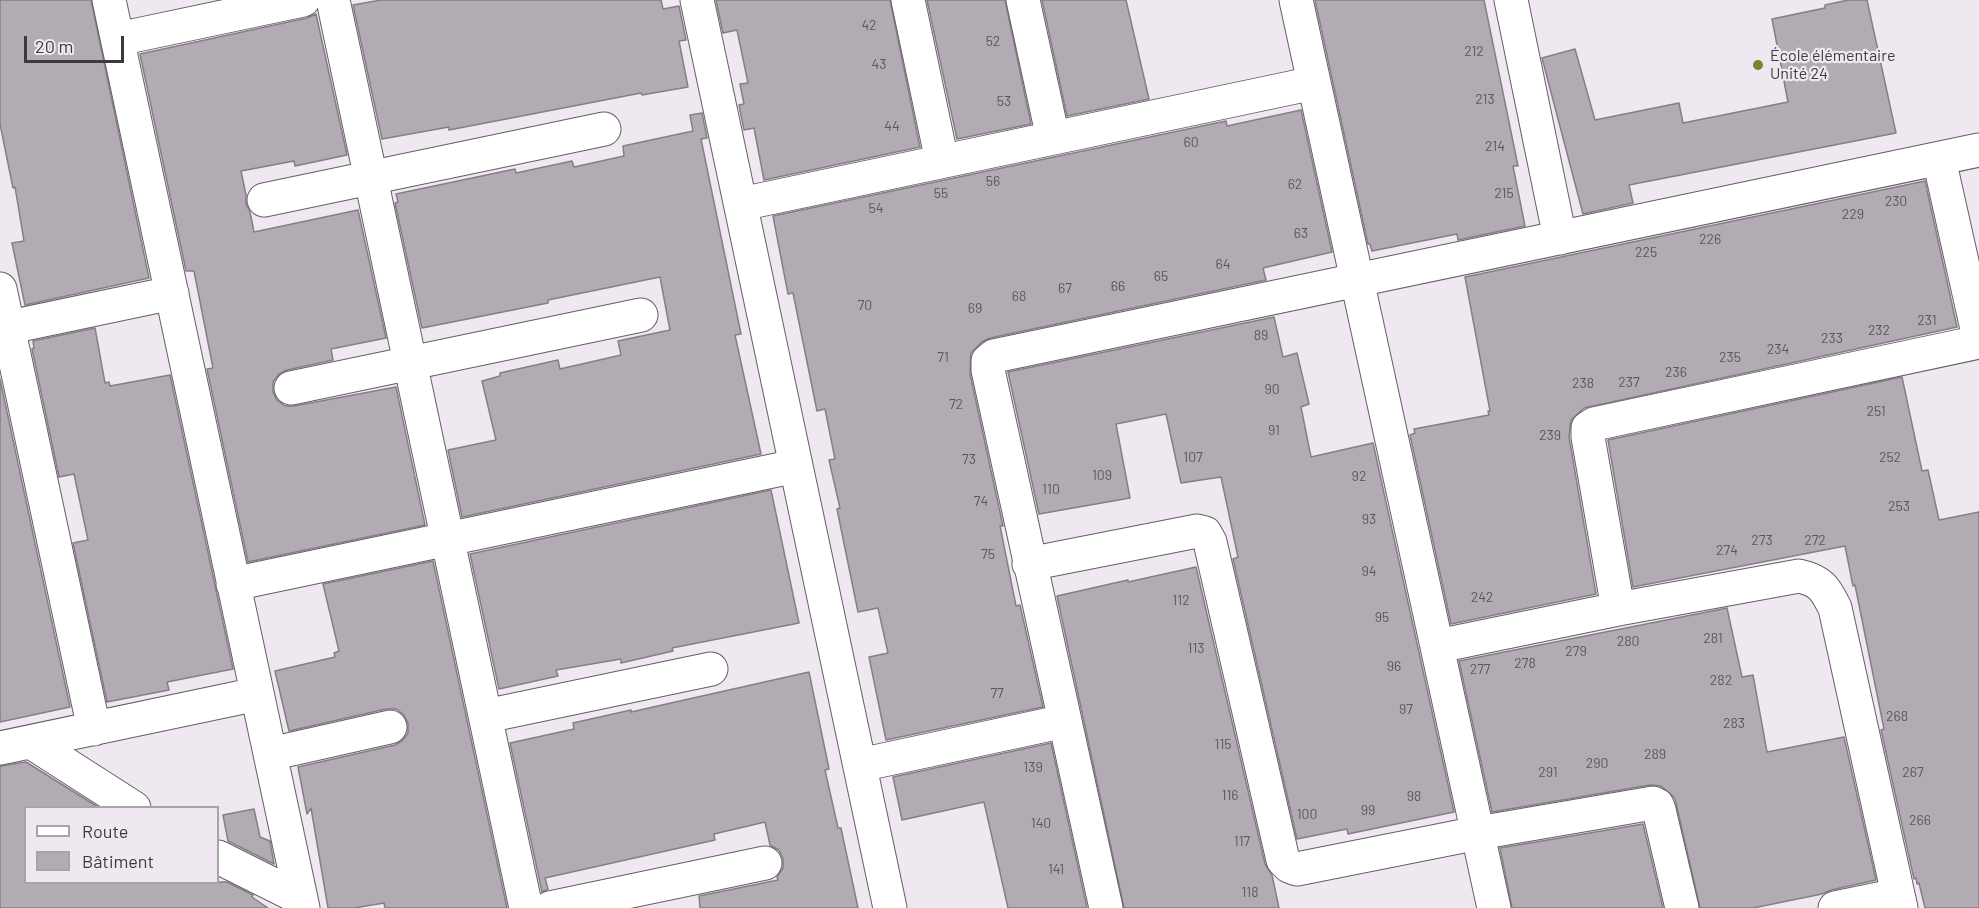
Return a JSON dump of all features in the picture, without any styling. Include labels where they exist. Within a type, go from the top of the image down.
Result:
[{"type":"street","points":[[109,0],[302,903]]},
{"type":"street","points":[[118,39],[303,0]]},
{"type":"street","points":[[333,0],[526,908]]},
{"type":"street","points":[[697,0],[890,908]]},
{"type":"street","points":[[908,0],[942,161]]},
{"type":"street","points":[[1023,0],[1053,138]]},
{"type":"street","points":[[1296,0],[1494,908]]},
{"type":"street","points":[[1510,0],[1560,238]]},
{"type":"street","points":[[741,204],[1314,83]]},
{"type":"street","points":[[264,200],[604,129]]},
{"type":"street","points":[[1106,908],[1029,564],[988,370],[988,360],[994,356],[1979,150]]},
{"type":"street","points":[[1939,159],[1979,338]]},
{"type":"street","points":[[0,289],[4,329],[94,729]]},
{"type":"street","points":[[4,329],[172,293]]},
{"type":"street","points":[[291,388],[641,315]]},
{"type":"street","points":[[1618,609],[1588,428],[1594,424],[1979,342]]},
{"type":"street","points":[[233,584],[796,466]]},
{"type":"street","points":[[1029,564],[1197,531],[1205,533],[1210,542],[1283,860],[1289,866],[1298,869],[1478,833],[1653,803],[1659,810],[1682,908]]},
{"type":"street","points":[[1438,646],[1618,609],[1799,576],[1814,580],[1827,592],[1835,608],[1899,902],[1835,908]]},
{"type":"street","points":[[486,716],[711,669]]},
{"type":"street","points":[[0,748],[257,694]]},
{"type":"street","points":[[860,765],[1065,722]]},
{"type":"street","points":[[270,754],[390,727]]},
{"type":"street","points":[[32,741],[132,806]]},
{"type":"street","points":[[219,858],[302,903]]},
{"type":"street","points":[[550,908],[765,863]]},
{"type":"building","points":[[0,0],[91,0],[149,278],[25,305],[12,243],[24,241],[15,187],[13,188],[0,124]]},
{"type":"building","points":[[381,0],[661,0],[663,9],[679,6],[686,40],[679,41],[688,87],[642,95],[641,93],[449,130],[449,127],[382,139],[353,5]]},
{"type":"building","points":[[716,0],[890,0],[920,147],[764,180],[754,128],[744,130],[739,105],[744,104],[740,84],[748,83],[737,30],[723,33]]},
{"type":"building","points":[[927,0],[1005,0],[1031,124],[957,139]]},
{"type":"building","points":[[1042,0],[1126,0],[1149,99],[1067,116]]},
{"type":"building","points":[[1315,0],[1484,0],[1518,166],[1513,166],[1525,226],[1458,240],[1457,234],[1372,251],[1368,244]]},
{"type":"building","points":[[1848,0],[1867,0],[1896,133],[1629,185],[1633,203],[1583,214],[1542,58],[1575,49],[1595,120],[1679,103],[1683,123],[1788,102],[1772,19],[1825,8],[1825,5]]},
{"type":"building","points":[[316,14],[347,155],[295,166],[294,161],[241,171],[246,204],[254,232],[358,210],[386,338],[331,349],[333,360],[287,370],[279,374],[273,382],[273,392],[277,400],[285,406],[294,406],[396,387],[425,525],[248,562],[207,369],[213,368],[194,271],[186,271],[140,54],[307,18]]},
{"type":"building","points":[[1301,110],[1332,252],[1263,268],[1266,280],[990,338],[982,342],[971,353],[970,374],[1003,526],[1000,526],[1016,606],[1020,605],[1043,707],[886,740],[869,657],[888,653],[878,608],[858,612],[837,509],[840,508],[829,460],[835,459],[825,409],[817,411],[793,293],[788,294],[773,216],[1226,121],[1227,126]]},
{"type":"building","points":[[702,113],[707,138],[701,139],[741,334],[735,335],[761,454],[462,517],[448,450],[496,440],[482,381],[500,376],[500,373],[558,360],[560,369],[621,355],[618,341],[670,330],[660,277],[548,300],[548,303],[422,328],[395,203],[398,202],[396,194],[515,169],[516,173],[572,161],[574,167],[624,156],[623,146],[693,131],[690,115]]},
{"type":"building","points":[[1925,181],[1957,327],[1584,408],[1571,420],[1569,437],[1596,594],[1451,624],[1410,435],[1415,433],[1414,429],[1489,415],[1465,277]]},
{"type":"building","points":[[1274,317],[1283,357],[1297,353],[1309,404],[1301,407],[1311,457],[1373,443],[1454,812],[1348,834],[1347,829],[1297,839],[1233,559],[1238,557],[1221,477],[1181,483],[1166,414],[1116,424],[1130,498],[1039,514],[1008,372]]},
{"type":"building","points":[[95,328],[105,383],[109,382],[110,386],[170,375],[233,669],[167,682],[169,690],[107,702],[73,543],[88,540],[74,474],[59,477],[32,349],[34,348],[33,341]]},
{"type":"building","points":[[1902,377],[1922,471],[1928,470],[1939,520],[1979,512],[1979,908],[1925,908],[1919,883],[1917,884],[1916,878],[1914,879],[1881,730],[1884,729],[1845,546],[1633,587],[1608,440]]},
{"type":"building","points":[[0,379],[70,707],[0,722]]},
{"type":"building","points":[[771,490],[799,623],[672,648],[673,651],[621,663],[621,659],[556,670],[558,676],[499,689],[470,554]]},
{"type":"building","points":[[433,561],[507,908],[385,908],[384,903],[354,908],[328,908],[311,808],[307,814],[298,767],[395,745],[408,733],[408,723],[403,714],[396,709],[386,709],[289,731],[275,671],[335,657],[334,653],[339,651],[323,584]]},
{"type":"building","points":[[1196,567],[1265,864],[1272,875],[1279,908],[1124,908],[1057,596]]},
{"type":"building","points":[[1727,608],[1742,677],[1753,675],[1767,752],[1844,737],[1876,880],[1753,908],[1700,908],[1676,803],[1674,797],[1661,786],[1650,785],[1492,812],[1459,661]]},
{"type":"building","points":[[809,672],[829,769],[825,770],[838,828],[841,828],[858,908],[700,908],[699,896],[778,880],[777,877],[783,868],[783,859],[779,850],[770,845],[765,822],[714,834],[715,840],[545,878],[548,889],[542,892],[510,743],[574,729],[573,723]]},
{"type":"building","points":[[1051,743],[1087,908],[1008,908],[984,802],[902,820],[893,777]]},
{"type":"building","points":[[26,762],[96,806],[24,806],[24,884],[219,884],[219,882],[227,882],[253,895],[252,897],[268,908],[0,908],[0,766]]},
{"type":"building","points":[[254,809],[260,837],[270,841],[274,864],[228,841],[223,815]]},
{"type":"building","points":[[1643,824],[1663,908],[1512,908],[1500,848]]},
{"type":"place","name":"École élémentaire Unité 24","points":[[1758,65]]}]
